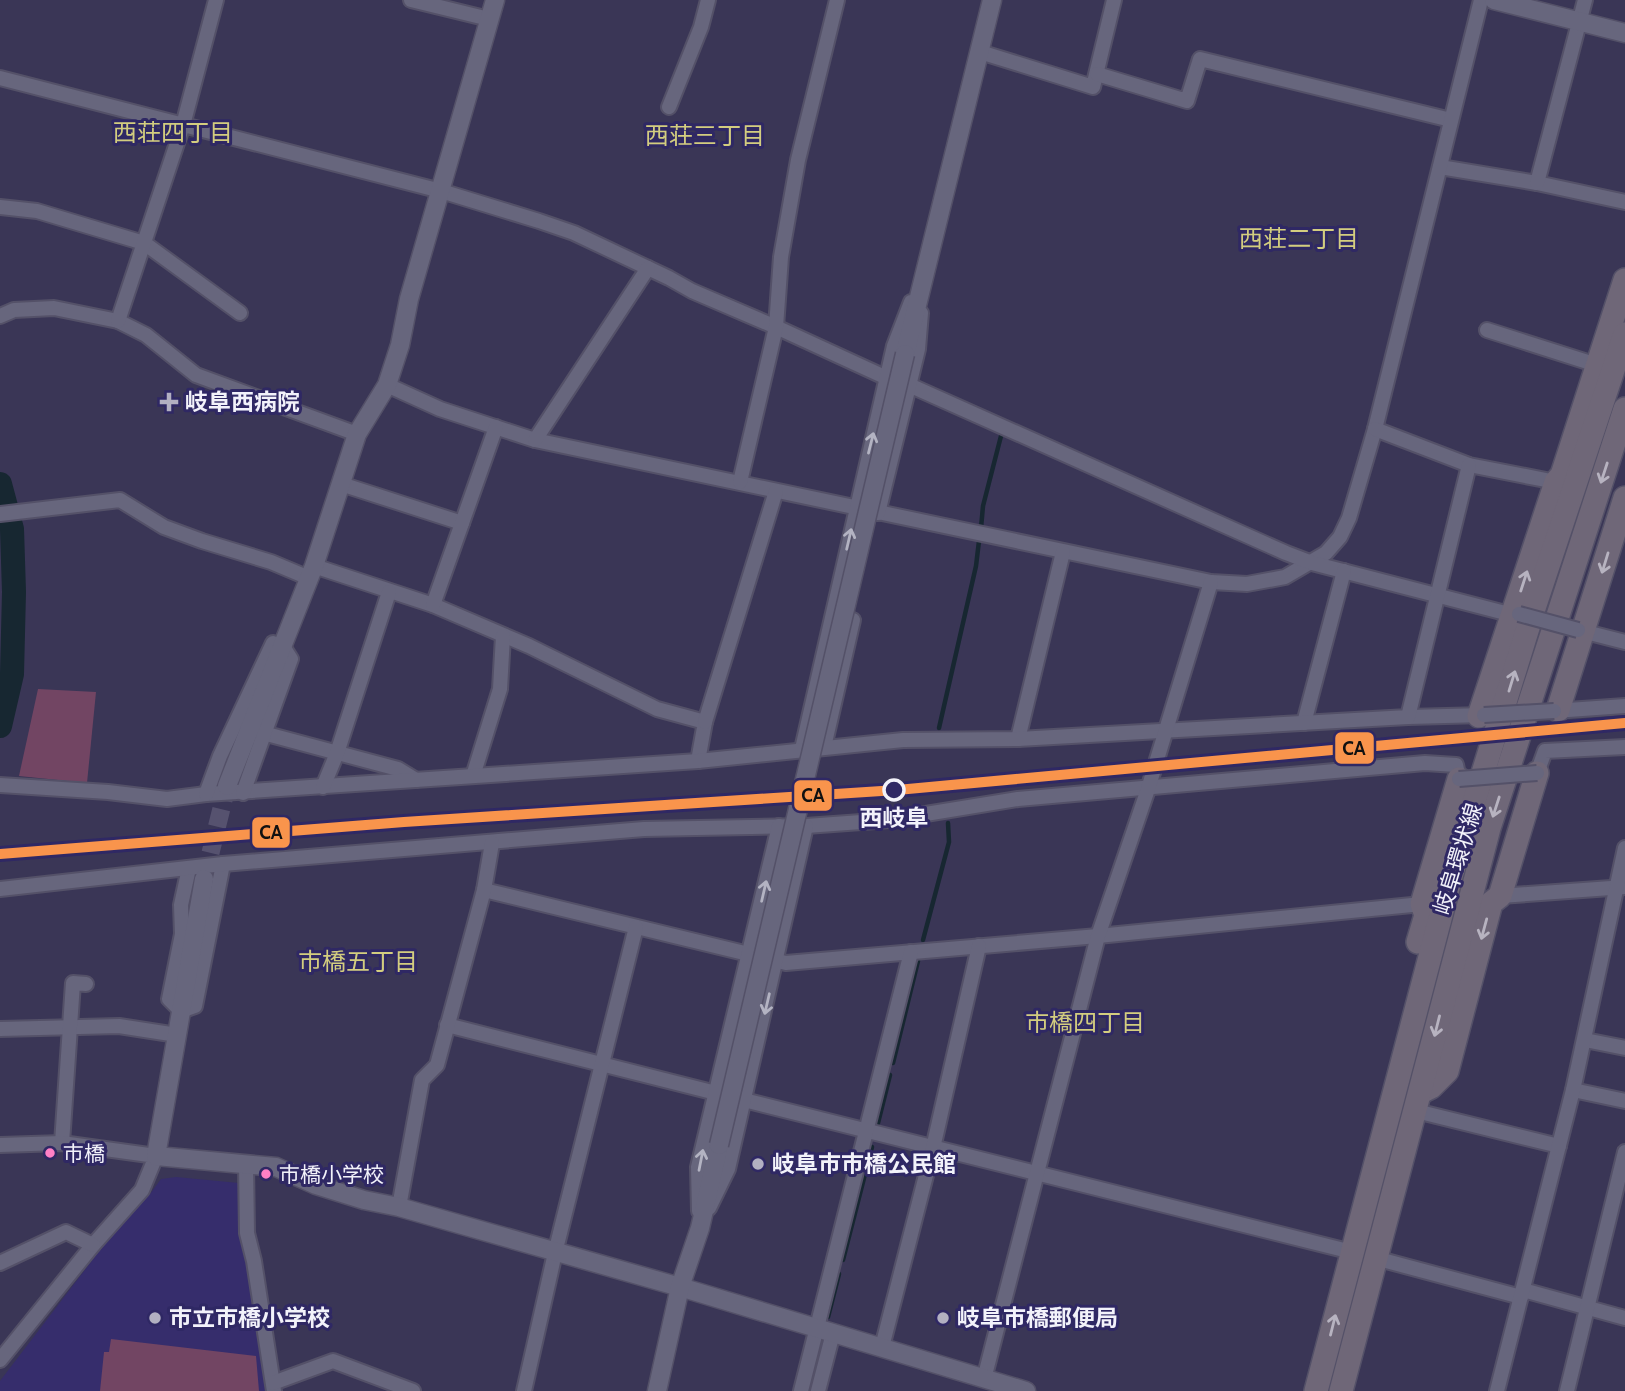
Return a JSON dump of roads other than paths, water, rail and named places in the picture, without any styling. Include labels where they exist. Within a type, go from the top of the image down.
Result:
[{"type":"main road","points":[[1481,715],[1625,280]]},
{"type":"main road","name":"岐阜環状線","points":[[1316,1391],[1452,873],[1535,605],[1625,334]]},
{"type":"main road","name":"岐阜環状線","points":[[1341,1391],[1489,828],[1625,409]]},
{"type":"main road","points":[[1556,710],[1625,498]]},
{"type":"main road","points":[[1419,1102],[1447,1071],[1491,903],[1500,896],[1537,773]]},
{"type":"main road","points":[[1395,1086],[1387,1073],[1388,1058],[1426,915],[1422,904],[1459,779]]},
{"type":"street","points":[[118,321],[183,125],[216,0]]},
{"type":"street","points":[[411,0],[489,19]]},
{"type":"street","points":[[235,789],[262,696],[284,648],[312,572],[357,434],[387,385],[495,0]]},
{"type":"street","points":[[669,107],[701,27],[708,0]]},
{"type":"street","points":[[740,482],[776,327],[781,257],[798,160],[837,0]]},
{"type":"street","points":[[657,1391],[680,1287],[700,1228],[926,262],[992,0]]},
{"type":"street","points":[[980,52],[1093,87],[1114,0]]},
{"type":"street","points":[[387,385],[440,409],[535,440],[1211,582],[1247,584],[1285,577],[1326,553],[1349,518],[1375,429],[1481,0]]},
{"type":"street","points":[[1493,0],[1625,33]]},
{"type":"street","points":[[1538,183],[1586,0]]},
{"type":"street","points":[[1097,74],[1188,101],[1200,59],[1451,120]]},
{"type":"street","points":[[0,78],[441,191],[574,233],[692,291],[887,378]]},
{"type":"street","points":[[1440,167],[1538,183],[1625,202]]},
{"type":"street","points":[[0,207],[37,211],[144,243],[240,313]]},
{"type":"street","points":[[802,749],[894,346],[926,262]]},
{"type":"street","points":[[878,513],[918,349],[926,262]]},
{"type":"street","points":[[535,440],[648,268]]},
{"type":"street","points":[[0,316],[14,310],[54,309],[118,321],[146,335],[196,375],[357,434]]},
{"type":"street","points":[[1487,330],[1597,365]]},
{"type":"street","points":[[909,385],[1312,563],[1625,642]]},
{"type":"street","points":[[433,605],[496,427]]},
{"type":"street","points":[[1375,429],[1469,465],[1556,482]]},
{"type":"street","points":[[1408,716],[1469,465]]},
{"type":"street","points":[[341,484],[462,523]]},
{"type":"street","points":[[698,761],[705,722],[776,491]]},
{"type":"street","points":[[0,514],[120,500],[164,527],[202,541],[433,605],[529,646],[657,709],[705,722]]},
{"type":"street","points":[[1018,739],[1063,552]]},
{"type":"street","points":[[1304,723],[1344,570]]},
{"type":"street","points":[[982,1385],[1098,936],[1148,789],[1211,582]]},
{"type":"street","points":[[323,787],[337,753],[389,592]]},
{"type":"street","points":[[824,747],[853,620]]},
{"type":"street","points":[[473,776],[500,690],[503,636]]},
{"type":"street","points":[[206,794],[220,756],[273,643],[284,648],[291,659],[263,733],[235,789]]},
{"type":"street","points":[[2,786],[108,792],[167,799],[235,789],[323,787],[698,761],[915,739],[1018,739],[1625,706]]},
{"type":"street","points":[[263,733],[398,769],[416,780]]},
{"type":"street","points":[[0,889],[223,864],[644,829],[806,826],[909,818],[1018,799],[1425,763],[1456,765],[1459,779],[1537,773],[1545,751],[1625,747]]},
{"type":"street","points":[[700,1228],[698,1167],[779,826]]},
{"type":"street","points":[[700,1228],[728,1169],[806,826]]},
{"type":"street","points":[[399,1207],[422,1080],[437,1065],[484,890],[492,843]]},
{"type":"street","points":[[1497,1391],[1622,887],[1625,848]]},
{"type":"street","points":[[181,1011],[195,1006],[223,864]]},
{"type":"street","points":[[181,1011],[169,999],[182,934],[181,905],[189,868]]},
{"type":"street","points":[[0,1360],[93,1245],[142,1191],[156,1156],[204,879]]},
{"type":"street","points":[[1500,896],[1622,887]]},
{"type":"street","points":[[484,890],[786,963],[1422,904]]},
{"type":"street","points":[[524,1391],[555,1253],[636,928]]},
{"type":"street","points":[[882,1347],[933,1148],[979,946]]},
{"type":"street","points":[[818,1391],[825,1330],[866,1132],[911,952]]},
{"type":"street","points":[[62,1143],[73,983],[86,984]]},
{"type":"street","points":[[447,1025],[716,1093]]},
{"type":"street","points":[[0,1029],[119,1026],[177,1035]]},
{"type":"street","points":[[1585,1040],[1625,1048]]},
{"type":"street","points":[[1573,1090],[1625,1101]]},
{"type":"street","points":[[744,1100],[1352,1252]]},
{"type":"street","points":[[1419,1102],[1559,1146]]},
{"type":"street","points":[[0,1145],[62,1143],[156,1156],[276,1167],[316,1185],[882,1347],[982,1385],[1026,1391]]},
{"type":"street","points":[[1567,1391],[1625,1152]]},
{"type":"street","points":[[246,1164],[247,1233],[254,1261],[273,1387],[333,1361],[414,1391]]},
{"type":"street","points":[[0,1263],[66,1232],[93,1245]]},
{"type":"street","points":[[1375,1258],[1625,1318]]},
{"type":"street","points":[[801,1391],[825,1330]]},
{"type":"waterway","points":[[981,528],[983,506],[1001,436]]},
{"type":"waterway","points":[[0,484],[12,529],[14,592],[12,674],[0,726]]},
{"type":"waterway","points":[[939,728],[976,566],[979,541]]},
{"type":"waterway","points":[[923,940],[949,842],[948,823]]},
{"type":"waterway","points":[[893,1063],[918,961]]},
{"type":"waterway","points":[[878,1123],[890,1075]]},
{"type":"waterway","points":[[843,1260],[872,1147]]},
{"type":"waterway","points":[[828,1317],[839,1274]]},
{"type":"waterway","points":[[810,1391],[821,1345]]},
{"type":"tunnel","points":[[204,879],[227,786]]},
{"type":"place","name":"岐阜西病院","points":[[169,402]]},
{"type":"place","name":"西岐阜","points":[[894,790]]},
{"type":"place","name":"市橋","points":[[50,1153]]},
{"type":"place","name":"岐阜市市橋公民館","points":[[758,1164]]},
{"type":"place","name":"市橋小学校","points":[[266,1174]]},
{"type":"place","name":"市立市橋小学校","points":[[155,1318]]},
{"type":"place","name":"岐阜市橋郵便局","points":[[943,1318]]},
{"type":"district","name":"西荘四丁目","points":[[173,133]]},
{"type":"district","name":"西荘三丁目","points":[[705,136]]},
{"type":"district","name":"西荘二丁目","points":[[1299,239]]},
{"type":"district","name":"市橋五丁目","points":[[358,962]]},
{"type":"district","name":"市橋四丁目","points":[[1085,1023]]}]
